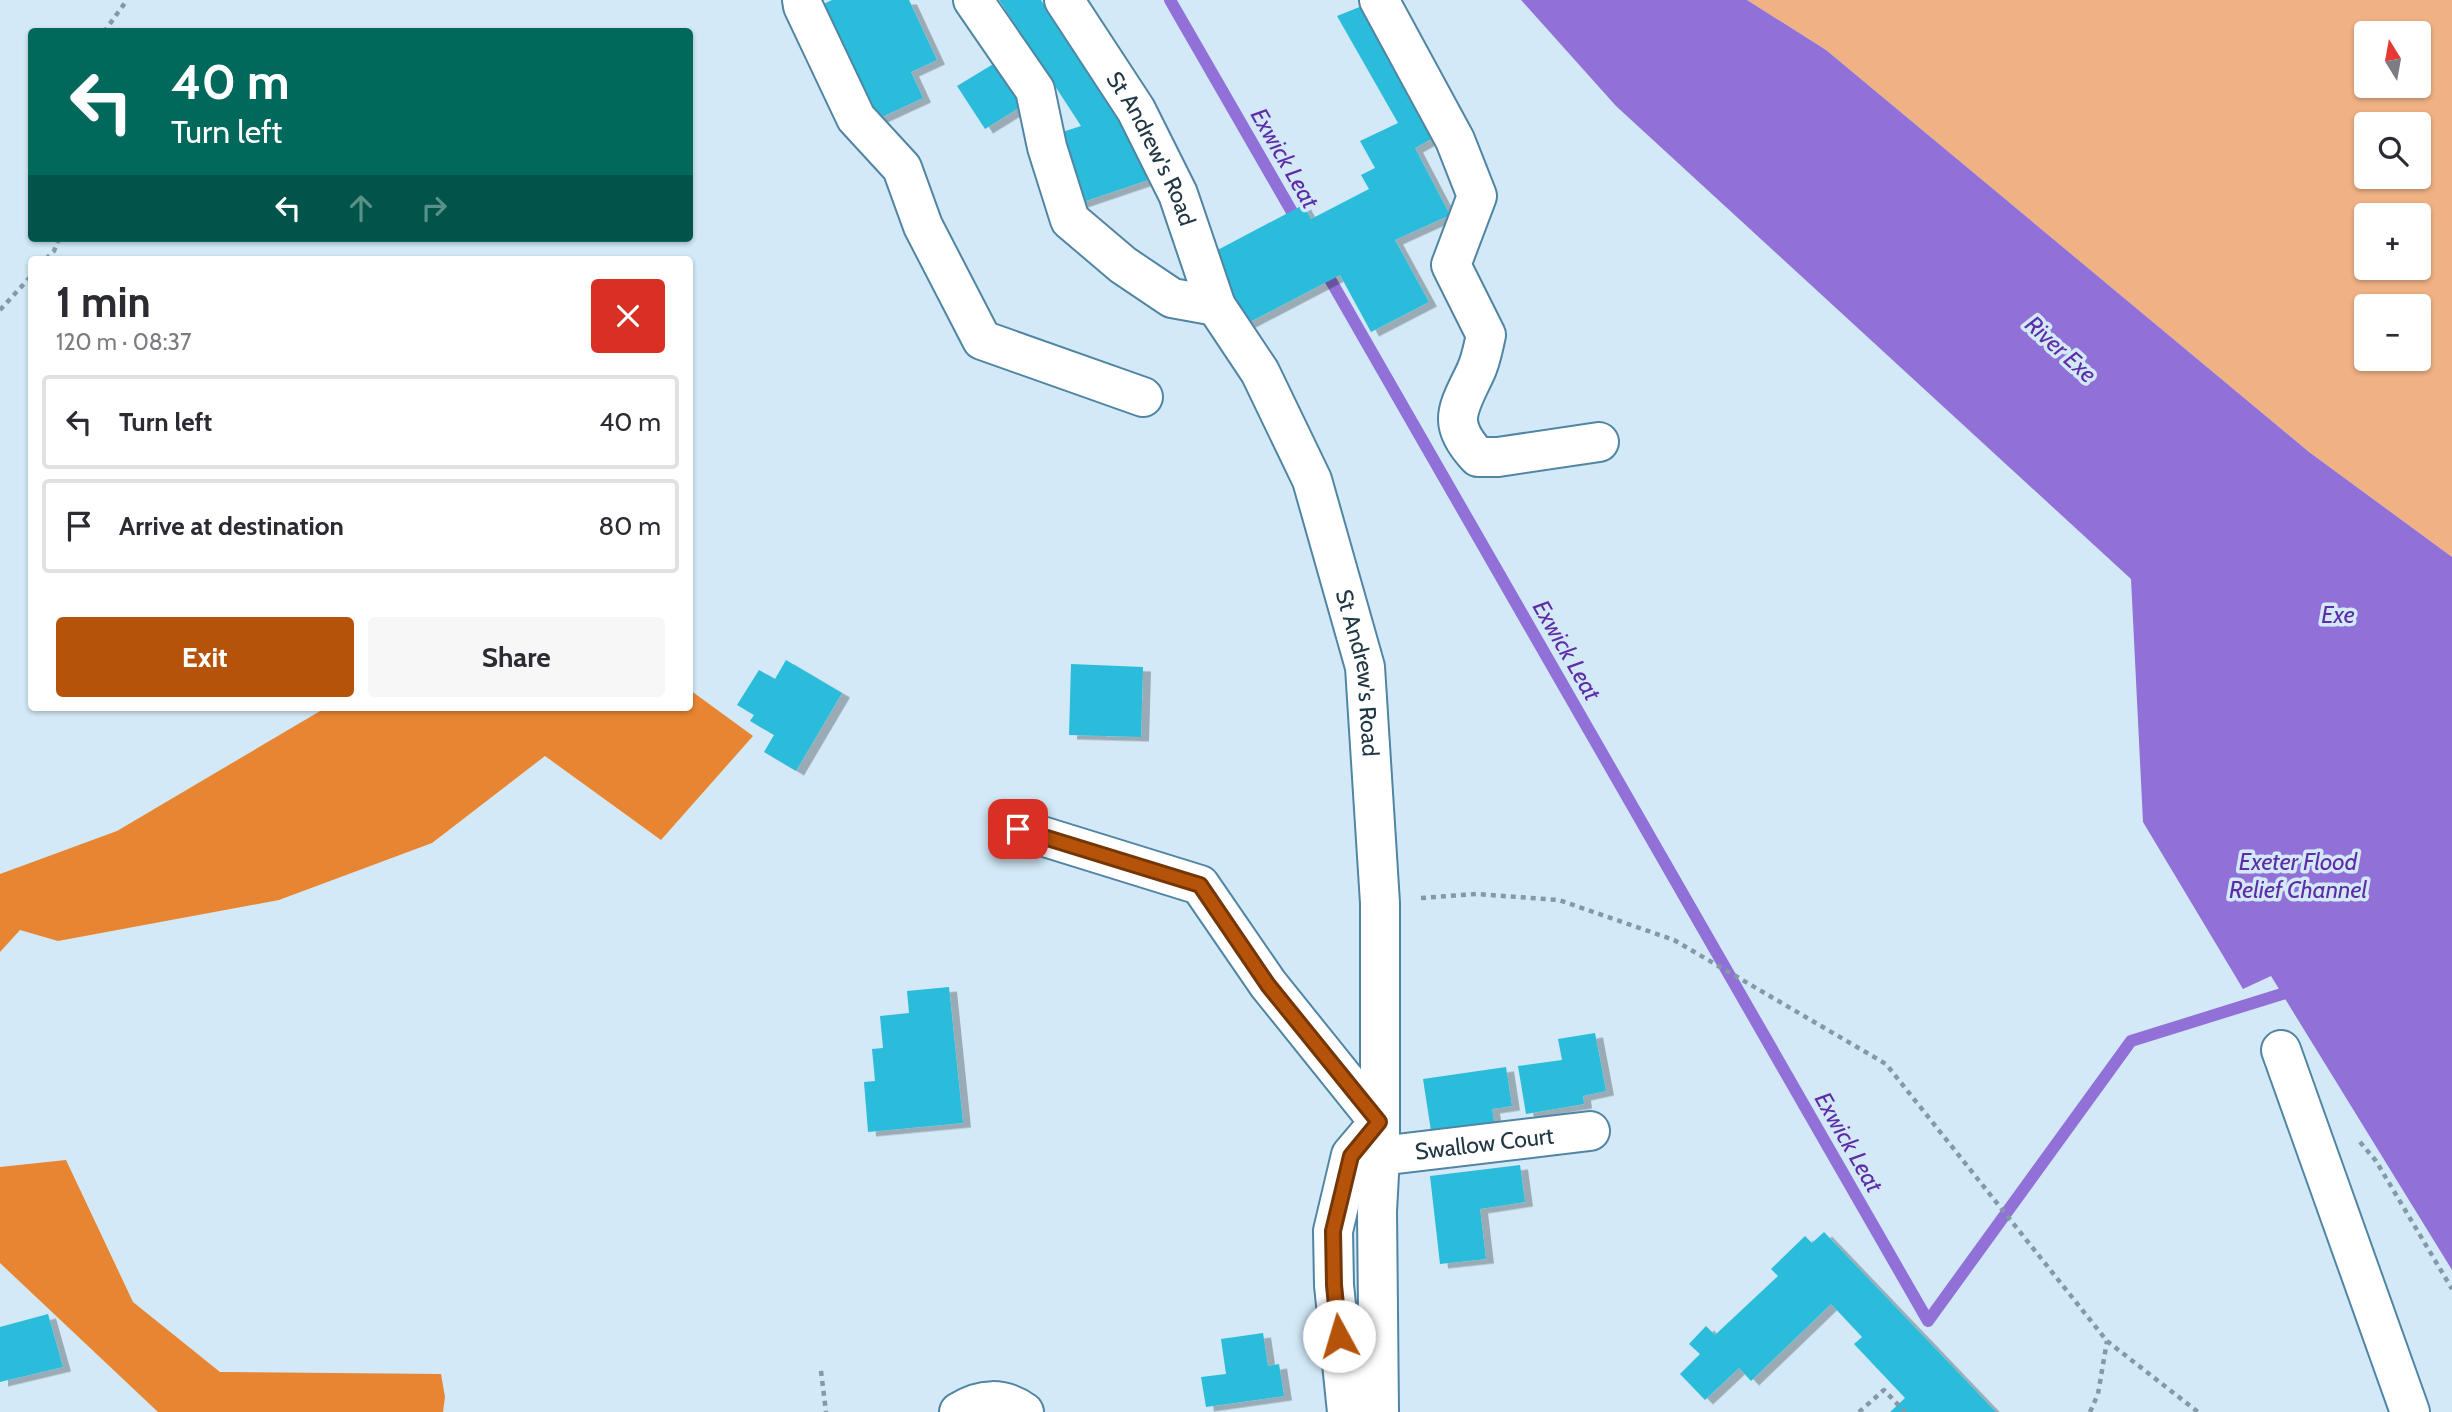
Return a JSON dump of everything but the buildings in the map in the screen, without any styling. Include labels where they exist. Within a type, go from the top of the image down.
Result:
[{"type":"street","points":[[802,0],[856,118],[902,168],[923,226],[982,340],[1143,397]]},
{"type":"street","points":[[973,0],[1035,90],[1048,147],[1070,220],[1124,265],[1172,298],[1216,306]]},
{"type":"street","name":"St Andrew's Road","points":[[1063,0],[1136,110],[1178,194],[1216,306],[1260,372],[1312,480],[1365,667],[1380,903],[1380,1139],[1377,1211],[1379,1412]]},
{"type":"street","points":[[1379,0],[1455,140],[1477,196],[1451,265],[1486,335],[1477,370],[1460,401],[1458,426],[1465,443],[1478,457],[1498,457],[1598,442]]},
{"type":"street","points":[[1018,829],[1200,885],[1268,985],[1380,1139],[1351,1156],[1333,1231],[1334,1285],[1347,1412]]},
{"type":"street","points":[[2281,1050],[2410,1412]]},
{"type":"street","name":"Swallow Court","points":[[1380,1139],[1590,1131]]},
{"type":"street","points":[[959,1412],[975,1403],[991,1400],[1013,1404],[1024,1412]]},
{"type":"path","points":[[107,28],[127,0]]},
{"type":"path","points":[[0,310],[28,279]]},
{"type":"path","points":[[1380,903],[1476,894],[1559,900],[1674,940],[1886,1064],[2107,1340],[2199,1412]]},
{"type":"path","points":[[2359,1140],[2376,1161],[2452,1289]]},
{"type":"path","points":[[2090,1412],[2098,1394],[2107,1340]]},
{"type":"path","points":[[821,1371],[826,1412]]},
{"type":"path","points":[[1859,1412],[1884,1390],[1905,1412]]},
{"type":"shaded area","points":[[1747,0],[2452,0],[2452,557],[2309,452],[1826,50]]},
{"type":"shaded area","points":[[693,692],[753,736],[661,840],[545,756],[432,843],[279,900],[58,941],[20,930],[0,952],[0,874],[117,831],[320,711],[693,711]]},
{"type":"shaded area","points":[[66,1160],[133,1302],[220,1372],[441,1374],[445,1397],[443,1412],[158,1412],[0,1263],[0,1167]]},
{"type":"water","name":"Exe","points":[[1521,0],[1747,0],[1826,50],[2309,452],[2452,557],[2452,1270],[2271,976],[2243,989],[2143,822],[2131,579],[1616,106]]},
{"type":"waterway","name":"Exwick Leat","points":[[1170,0],[1299,224]]},
{"type":"waterway","name":"Exwick Leat","points":[[1323,267],[1928,1321],[2131,1041],[2298,989]]},
{"type":"route","points":[[1018,829],[1200,885],[1268,985],[1379,1122],[1351,1156],[1333,1231],[1339,1336]]},
{"type":"water label","name":"River Exe","points":[[2061,349]]},
{"type":"water label","name":"Exeter Flood Relief Channel","points":[[2298,875]]}]
